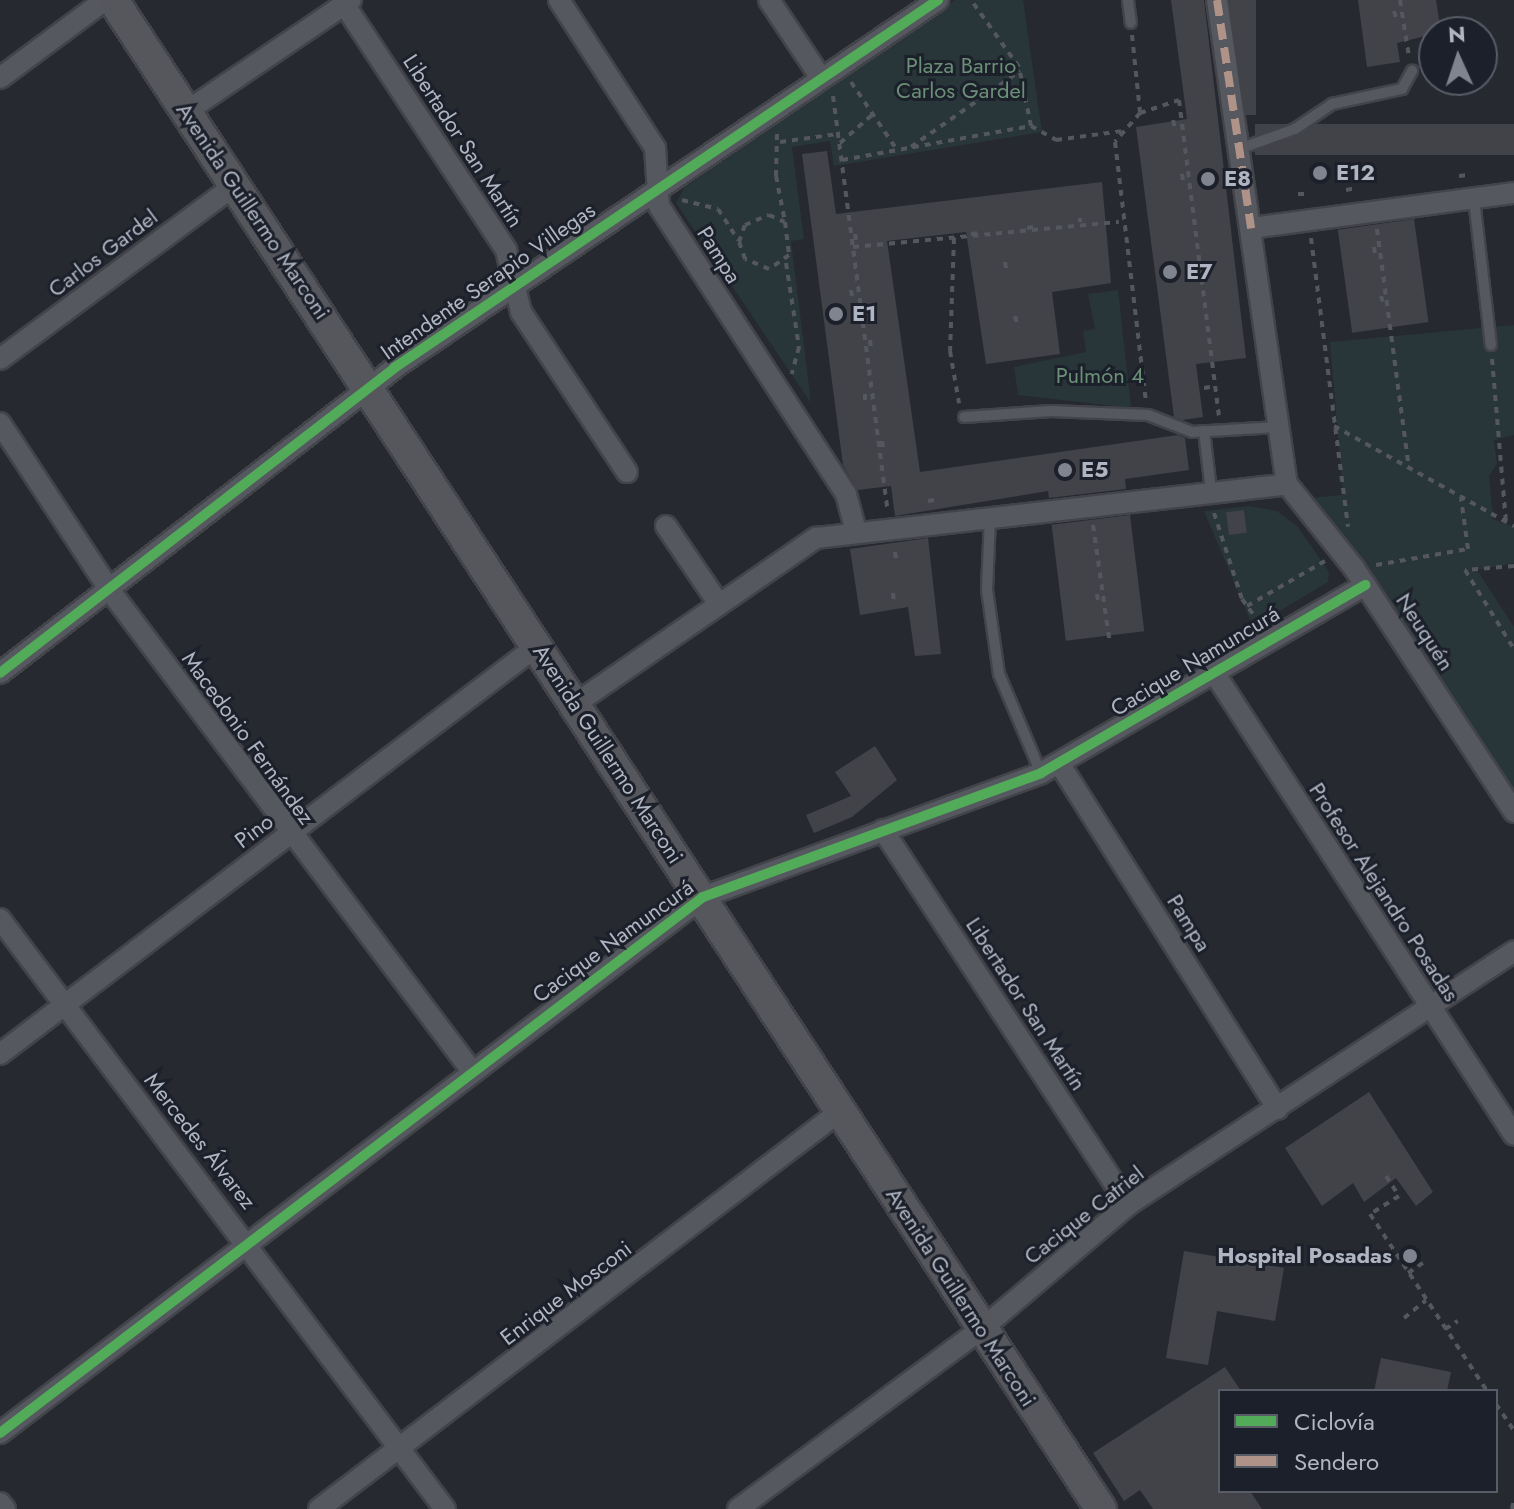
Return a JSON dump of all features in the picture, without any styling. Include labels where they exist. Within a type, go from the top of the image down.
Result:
[{"type":"main road","name":"Avenida Guillermo Marconi","points":[[113,0],[372,389],[703,897],[839,1112],[1101,1509]]},
{"type":"street","points":[[0,78],[105,0]]},
{"type":"street","points":[[559,0],[655,148],[658,198]]},
{"type":"street","points":[[769,0],[830,73]]},
{"type":"street","name":"Intendente Serapio Villegas","points":[[0,673],[111,592],[515,282],[658,198],[769,115],[938,0]]},
{"type":"street","points":[[575,704],[717,601],[801,546],[856,531],[1287,484],[1217,0]]},
{"type":"street","points":[[187,111],[348,2]]},
{"type":"street","name":"Libertador San Martín","points":[[348,2],[506,250],[521,312],[627,472]]},
{"type":"street","name":"Carlos Gardel","points":[[0,359],[234,186]]},
{"type":"street","points":[[1251,228],[1514,193]]},
{"type":"street","name":"Pampa","points":[[658,198],[775,390],[846,494],[856,531]]},
{"type":"street","name":"Macedonio Fernández","points":[[0,423],[111,592],[289,835],[472,1071]]},
{"type":"street","name":"Neuquén","points":[[1287,484],[1353,569],[1514,812]]},
{"type":"street","points":[[666,526],[717,601]]},
{"type":"street","name":"Cacique Namuncurá","points":[[0,1433],[703,897],[1050,768],[1271,639],[1353,569]]},
{"type":"street","name":"Pino","points":[[0,1054],[537,646]]},
{"type":"street","name":"Profesor Alejandro Posadas","points":[[1215,674],[1514,1135]]},
{"type":"street","name":"Pampa","points":[[1050,768],[1278,1109]]},
{"type":"street","name":"Libertador San Martín","points":[[883,830],[1128,1205]]},
{"type":"street","name":"Mercedes Álvarez","points":[[0,919],[248,1243],[445,1509]]},
{"type":"street","name":"Cacique Catriel","points":[[738,1509],[983,1328],[1128,1205],[1514,951]]},
{"type":"street","name":"Enrique Mosconi","points":[[319,1509],[839,1112]]},
{"type":"street","points":[[0,1503],[5,1509]]},
{"type":"lane","points":[[1128,0],[1131,23]]},
{"type":"lane","points":[[1239,149],[1295,129],[1332,104],[1402,89],[1412,71]]},
{"type":"lane","points":[[1474,199],[1491,345]]},
{"type":"lane","points":[[964,417],[1148,415],[1172,430],[1278,427]]},
{"type":"lane","points":[[1204,431],[1211,491]]},
{"type":"lane","points":[[990,518],[987,590],[999,674],[1050,768]]},
{"type":"path","points":[[971,0],[1020,71],[1031,126]]},
{"type":"path","points":[[1400,0],[1412,71]]},
{"type":"path","points":[[1394,11],[1396,18]]},
{"type":"path","points":[[1131,23],[1140,113]]},
{"type":"path","points":[[909,148],[1020,71]]},
{"type":"path","points":[[830,73],[873,114],[897,150]]},
{"type":"path","points":[[830,73],[889,529]]},
{"type":"path","points":[[1148,415],[1119,222],[1115,142],[1140,113],[1179,100],[1221,430]]},
{"type":"path","points":[[840,143],[873,114]]},
{"type":"path","points":[[769,115],[780,142],[776,176],[785,222],[786,262],[798,364],[775,390]]},
{"type":"path","points":[[1173,120],[1175,129]]},
{"type":"path","points":[[842,160],[1031,126],[1056,140],[1123,131]]},
{"type":"path","points":[[780,142],[838,134]]},
{"type":"path","points":[[1182,174],[1183,181]]},
{"type":"path","points":[[1459,176],[1468,175]]},
{"type":"path","points":[[1346,190],[1356,188]]},
{"type":"path","points":[[1298,194],[1307,194]]},
{"type":"path","points":[[658,198],[693,199],[718,209],[739,242],[745,259],[760,269],[786,262]]},
{"type":"path","points":[[1374,211],[1409,469]]},
{"type":"path","points":[[739,242],[745,225],[760,216],[785,222]]},
{"type":"path","points":[[1309,220],[1353,569]]},
{"type":"path","points":[[853,247],[1119,222]]},
{"type":"path","points":[[1027,228],[1035,227]]},
{"type":"path","points":[[1192,228],[1194,237]]},
{"type":"path","points":[[971,234],[980,233]]},
{"type":"path","points":[[954,238],[950,351],[964,417]]},
{"type":"path","points":[[916,240],[923,239]]},
{"type":"path","points":[[1374,247],[1375,255]]},
{"type":"path","points":[[1005,262],[1007,274]]},
{"type":"path","points":[[851,290],[852,296]]},
{"type":"path","points":[[1381,296],[1384,305]]},
{"type":"path","points":[[1015,316],[1018,328]]},
{"type":"path","points":[[1207,330],[1208,340]]},
{"type":"path","points":[[870,340],[871,349]]},
{"type":"path","points":[[1491,345],[1506,522]]},
{"type":"path","points":[[865,394],[865,401]]},
{"type":"path","points":[[1333,426],[1514,526]]},
{"type":"path","points":[[882,441],[883,448]]},
{"type":"path","points":[[1211,491],[1218,539],[1236,566],[1247,606],[1271,639]]},
{"type":"path","points":[[1247,606],[1353,569],[1468,549],[1461,498]]},
{"type":"path","points":[[928,501],[939,499]]},
{"type":"path","points":[[1091,507],[1110,644]]},
{"type":"path","points":[[895,552],[897,564]]},
{"type":"path","points":[[1514,566],[1465,570],[1514,649]]},
{"type":"path","points":[[893,593],[894,603]]},
{"type":"path","points":[[1386,1176],[1399,1196],[1370,1214],[1486,1389]]},
{"type":"path","points":[[1408,1273],[1423,1263]]},
{"type":"path","points":[[1404,1318],[1426,1300]]},
{"type":"path","points":[[1445,1329],[1458,1321]]},
{"type":"path","points":[[1498,1407],[1514,1430]]},
{"type":"path","points":[[1512,1509],[1514,1499]]},
{"type":"green space","name":"Plaza Barrio Carlos Gardel","points":[[955,0],[1023,0],[1042,132],[834,166],[830,141],[792,147],[804,239],[791,241],[811,403],[676,203],[684,188]]},
{"type":"green space","name":"Pulmón 4","points":[[1118,290],[1131,408],[1018,395],[1014,367],[1086,352],[1083,331],[1095,329],[1088,294]]},
{"type":"green space","points":[[1514,325],[1514,435],[1494,440],[1497,464],[1489,476],[1493,519],[1514,527],[1514,563],[1477,570],[1514,627],[1514,798],[1310,498],[1343,495],[1330,342]]},
{"type":"green space","points":[[1250,506],[1277,511],[1298,527],[1329,572],[1328,582],[1253,627],[1204,511]]},
{"type":"building","points":[[1171,0],[1204,0],[1246,358],[1196,364],[1203,417],[1182,420],[1174,417],[1136,127],[1187,119]]},
{"type":"building","points":[[1230,0],[1256,0],[1256,115],[1230,115]]},
{"type":"building","points":[[1358,0],[1436,0],[1438,16],[1418,16],[1418,38],[1397,43],[1400,62],[1367,67]]},
{"type":"building","points":[[1255,124],[1514,124],[1514,155],[1255,155]]},
{"type":"building","points":[[827,151],[836,214],[1102,182],[1111,283],[1052,292],[1060,354],[986,364],[966,232],[887,241],[920,472],[1178,435],[1185,438],[1189,470],[1125,479],[1126,489],[1049,498],[1048,491],[895,516],[891,486],[858,490],[843,465],[802,154]]},
{"type":"building","points":[[1414,219],[1428,322],[1352,333],[1338,230]]},
{"type":"building","points":[[1244,510],[1247,533],[1229,535],[1226,512]]},
{"type":"building","points":[[1130,515],[1144,631],[1066,641],[1052,525]]},
{"type":"building","points":[[928,538],[941,654],[915,656],[908,607],[860,615],[850,549]]},
{"type":"building","points":[[875,746],[897,780],[852,817],[814,833],[806,815],[851,796],[835,772]]},
{"type":"building","points":[[1369,1092],[1433,1192],[1416,1206],[1396,1178],[1364,1202],[1353,1183],[1322,1206],[1285,1148]]},
{"type":"building","points":[[1184,1251],[1284,1268],[1275,1321],[1217,1311],[1208,1365],[1166,1358]]},
{"type":"building","points":[[1381,1358],[1451,1372],[1447,1389],[1374,1389]]},
{"type":"building","points":[[1225,1367],[1240,1389],[1218,1389],[1218,1493],[1251,1493],[1262,1509],[1153,1509],[1140,1490],[1124,1501],[1093,1453]]},
{"type":"marked path","points":[[1217,0],[1251,228]]},
{"type":"cycle path","points":[[0,673],[394,368],[938,0]]},
{"type":"cycle path","points":[[0,1433],[703,897],[1041,773],[1365,585]]},
{"type":"place","name":"E12","points":[[1320,173]]},
{"type":"place","name":"E8","points":[[1208,179]]},
{"type":"place","name":"E7","points":[[1170,272]]},
{"type":"place","name":"E1","points":[[836,314]]},
{"type":"place","name":"E5","points":[[1065,470]]},
{"type":"place","name":"Hospital Posadas","points":[[1410,1256]]}]
